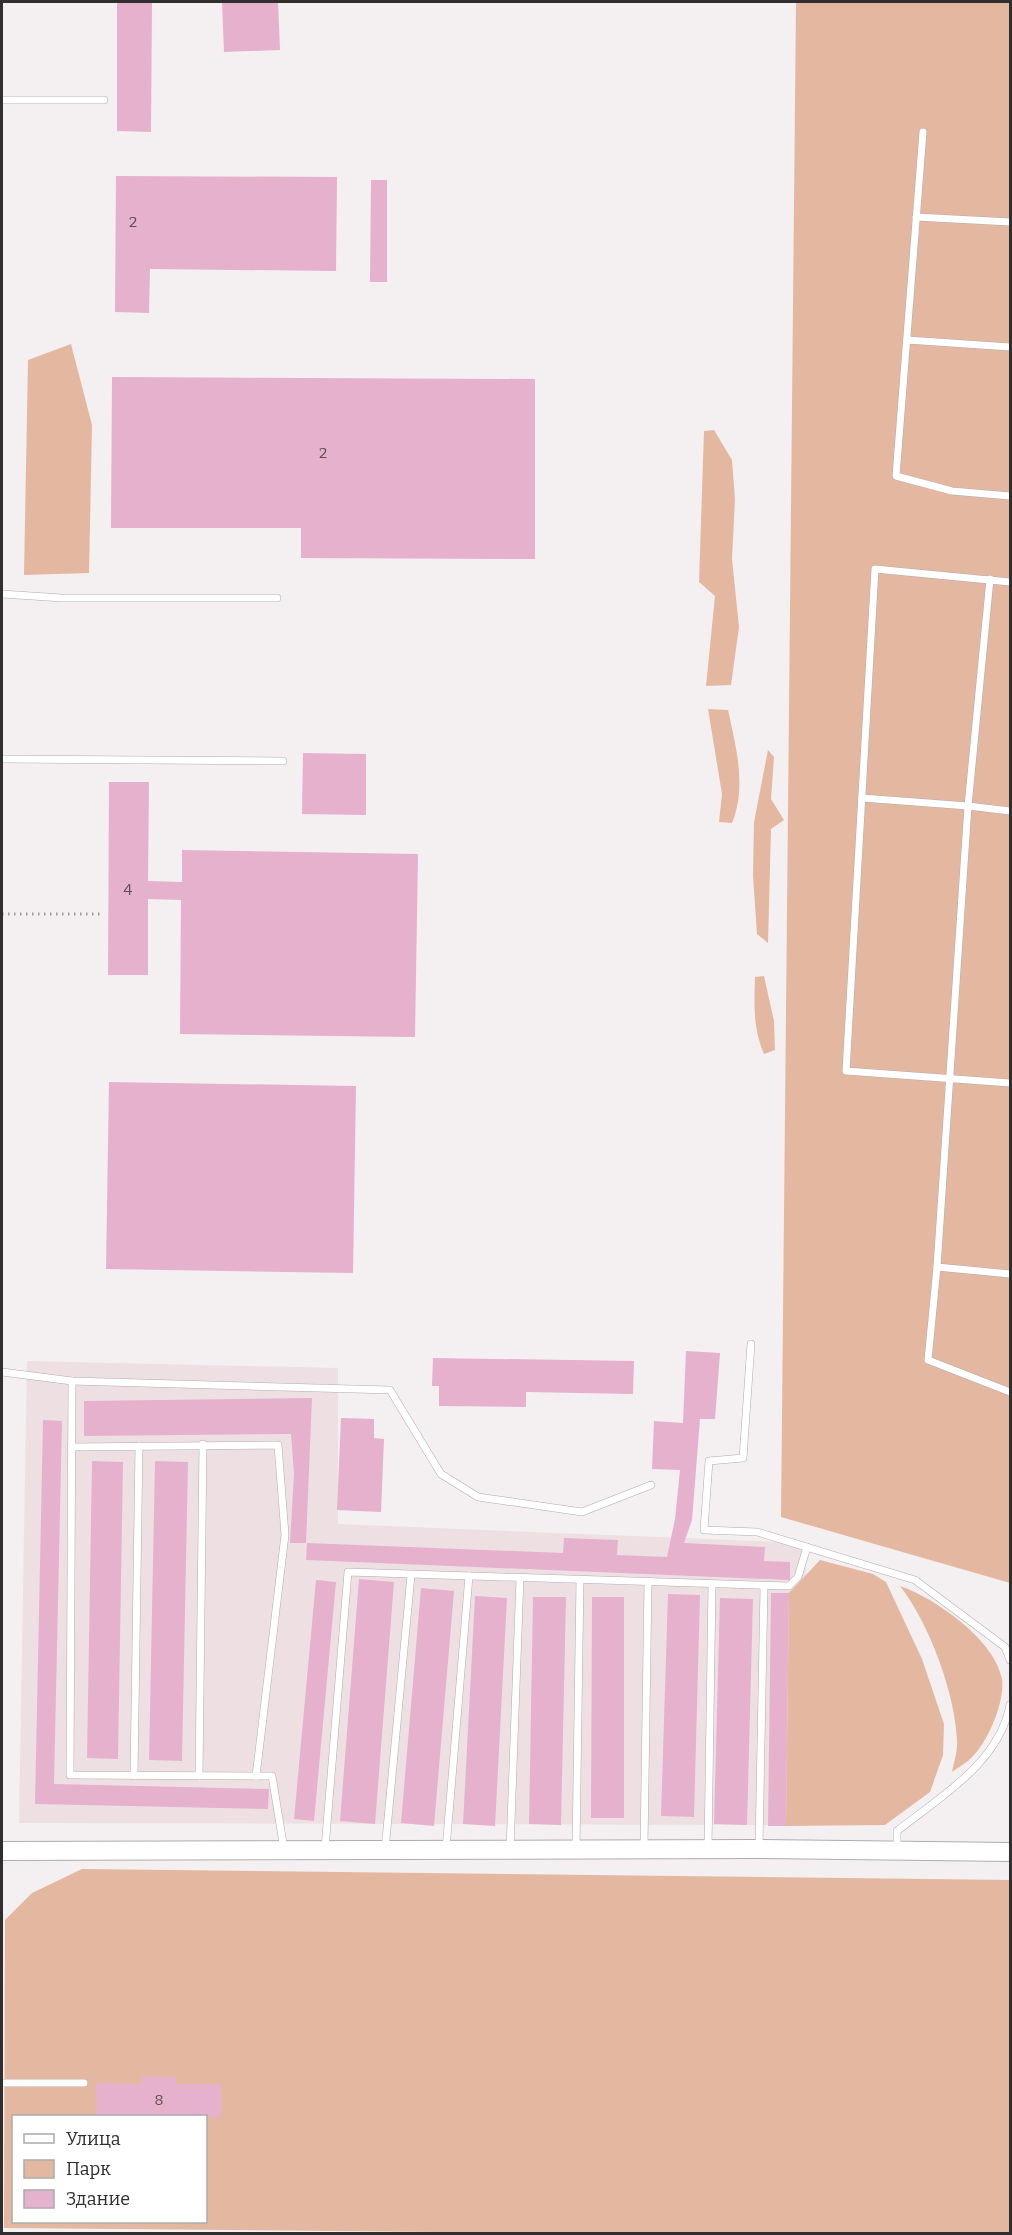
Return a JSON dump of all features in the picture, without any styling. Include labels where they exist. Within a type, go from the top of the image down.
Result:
[{"type":"main road","points":[[2,1851],[759,1849],[1011,1852]]},
{"type":"lane","points":[[2,100],[104,100]]},
{"type":"lane","points":[[923,132],[896,476],[952,491],[1011,496]]},
{"type":"lane","points":[[916,217],[1011,222]]},
{"type":"lane","points":[[907,340],[1011,347]]},
{"type":"lane","points":[[1011,582],[875,569],[846,1071],[1011,1083]]},
{"type":"lane","points":[[990,579],[968,806],[937,1267],[928,1360],[1011,1392]]},
{"type":"lane","points":[[2,594],[62,598],[277,598]]},
{"type":"lane","points":[[2,759],[283,761]]},
{"type":"lane","points":[[862,798],[1011,811]]},
{"type":"lane","points":[[937,1267],[1011,1274]]},
{"type":"lane","points":[[751,1344],[743,1458],[709,1461],[704,1530],[757,1532],[915,1580],[1005,1647],[1011,1660]]},
{"type":"lane","points":[[2,1372],[72,1381],[390,1390],[441,1474],[478,1497],[582,1512],[651,1485]]},
{"type":"lane","points":[[72,1381],[70,1775],[272,1776],[284,1851]]},
{"type":"lane","points":[[199,1776],[203,1444]]},
{"type":"lane","points":[[71,1447],[278,1445],[285,1535],[256,1776]]},
{"type":"lane","points":[[134,1776],[139,1446]]},
{"type":"lane","points":[[325,1850],[348,1572],[789,1586],[798,1576],[807,1547]]},
{"type":"lane","points":[[385,1850],[411,1575]]},
{"type":"lane","points":[[446,1850],[469,1576]]},
{"type":"lane","points":[[510,1850],[520,1578]]},
{"type":"lane","points":[[576,1849],[580,1580]]},
{"type":"lane","points":[[644,1849],[648,1583]]},
{"type":"lane","points":[[708,1849],[712,1585]]},
{"type":"lane","points":[[759,1849],[764,1587]]},
{"type":"lane","points":[[897,1850],[897,1831],[973,1772],[1006,1726],[1011,1705]]},
{"type":"lane","points":[[2,2083],[84,2083]]},
{"type":"path","points":[[2,914],[104,914]]},
{"type":"shaded area","points":[[27,1361],[338,1368],[338,1524],[806,1543],[801,1825],[19,1823]]},
{"type":"green space","points":[[796,2],[1010,2],[1010,1583],[781,1517]]},
{"type":"green space","points":[[71,344],[92,425],[89,573],[24,575],[28,360]]},
{"type":"green space","points":[[714,430],[732,460],[735,499],[732,559],[739,627],[731,685],[706,686],[715,596],[699,582],[704,431]]},
{"type":"green space","points":[[708,709],[728,710],[734,738],[739,767],[739,795],[732,823],[719,822],[722,794]]},
{"type":"green space","points":[[768,750],[774,757],[771,799],[784,820],[771,829],[768,943],[757,934],[753,876],[754,822]]},
{"type":"green space","points":[[764,976],[774,1021],[775,1050],[764,1054],[756,1026],[754,997],[755,977]]},
{"type":"green space","points":[[820,1560],[873,1574],[886,1582],[922,1659],[944,1724],[943,1755],[930,1792],[885,1825],[786,1826],[789,1593]]},
{"type":"green space","points":[[900,1586],[930,1600],[962,1622],[988,1650],[997,1664],[1002,1679],[1001,1698],[995,1719],[985,1739],[972,1758],[952,1772],[957,1740],[946,1680],[921,1619]]},
{"type":"green space","points":[[82,1869],[1010,1880],[1010,2233],[536,2233],[4,2228],[5,1920],[32,1893]]},
{"type":"building","points":[[117,2],[152,2],[151,132],[117,131]]},
{"type":"building","points":[[222,2],[278,2],[280,50],[224,52]]},
{"type":"building","points":[[116,176],[337,177],[336,271],[150,269],[149,313],[115,312]]},
{"type":"building","points":[[371,180],[387,180],[387,282],[370,282]]},
{"type":"building","points":[[112,377],[535,379],[535,559],[301,558],[301,528],[111,528]]},
{"type":"building","points":[[303,753],[366,754],[366,815],[302,814]]},
{"type":"building","points":[[109,782],[149,782],[148,881],[182,882],[182,850],[418,854],[415,1037],[180,1034],[181,900],[148,899],[148,975],[108,975]]},
{"type":"building","points":[[109,1082],[356,1086],[353,1273],[106,1269]]},
{"type":"building","points":[[686,1351],[720,1353],[715,1419],[700,1419],[692,1520],[684,1543],[765,1547],[764,1561],[790,1562],[790,1580],[306,1560],[307,1543],[563,1553],[564,1538],[618,1540],[617,1555],[667,1557],[675,1519],[680,1470],[652,1469],[654,1421],[683,1423]]},
{"type":"building","points":[[433,1358],[634,1361],[633,1394],[526,1392],[526,1407],[439,1406],[439,1386],[432,1386]]},
{"type":"building","points":[[312,1398],[306,1543],[290,1543],[294,1474],[291,1434],[84,1436],[84,1401]]},
{"type":"building","points":[[341,1418],[374,1419],[374,1438],[384,1439],[381,1512],[337,1510]]},
{"type":"building","points":[[43,1420],[62,1421],[54,1784],[269,1789],[268,1809],[35,1804]]},
{"type":"building","points":[[92,1461],[123,1462],[118,1759],[87,1758]]},
{"type":"building","points":[[155,1461],[188,1462],[182,1761],[149,1760]]},
{"type":"building","points":[[359,1579],[394,1582],[375,1824],[340,1821]]},
{"type":"building","points":[[316,1580],[336,1582],[314,1821],[294,1819]]},
{"type":"building","points":[[421,1588],[454,1591],[434,1826],[401,1823]]},
{"type":"building","points":[[771,1593],[789,1593],[786,1826],[768,1826]]},
{"type":"building","points":[[668,1594],[700,1595],[694,1817],[661,1816]]},
{"type":"building","points":[[475,1596],[507,1598],[495,1826],[463,1824]]},
{"type":"building","points":[[533,1597],[566,1597],[561,1825],[529,1824]]},
{"type":"building","points":[[592,1597],[624,1597],[624,1818],[591,1818]]},
{"type":"building","points":[[720,1598],[753,1599],[747,1825],[714,1824]]},
{"type":"building","points":[[142,2076],[176,2077],[176,2084],[221,2084],[221,2117],[96,2115],[96,2083],[142,2084]]}]
